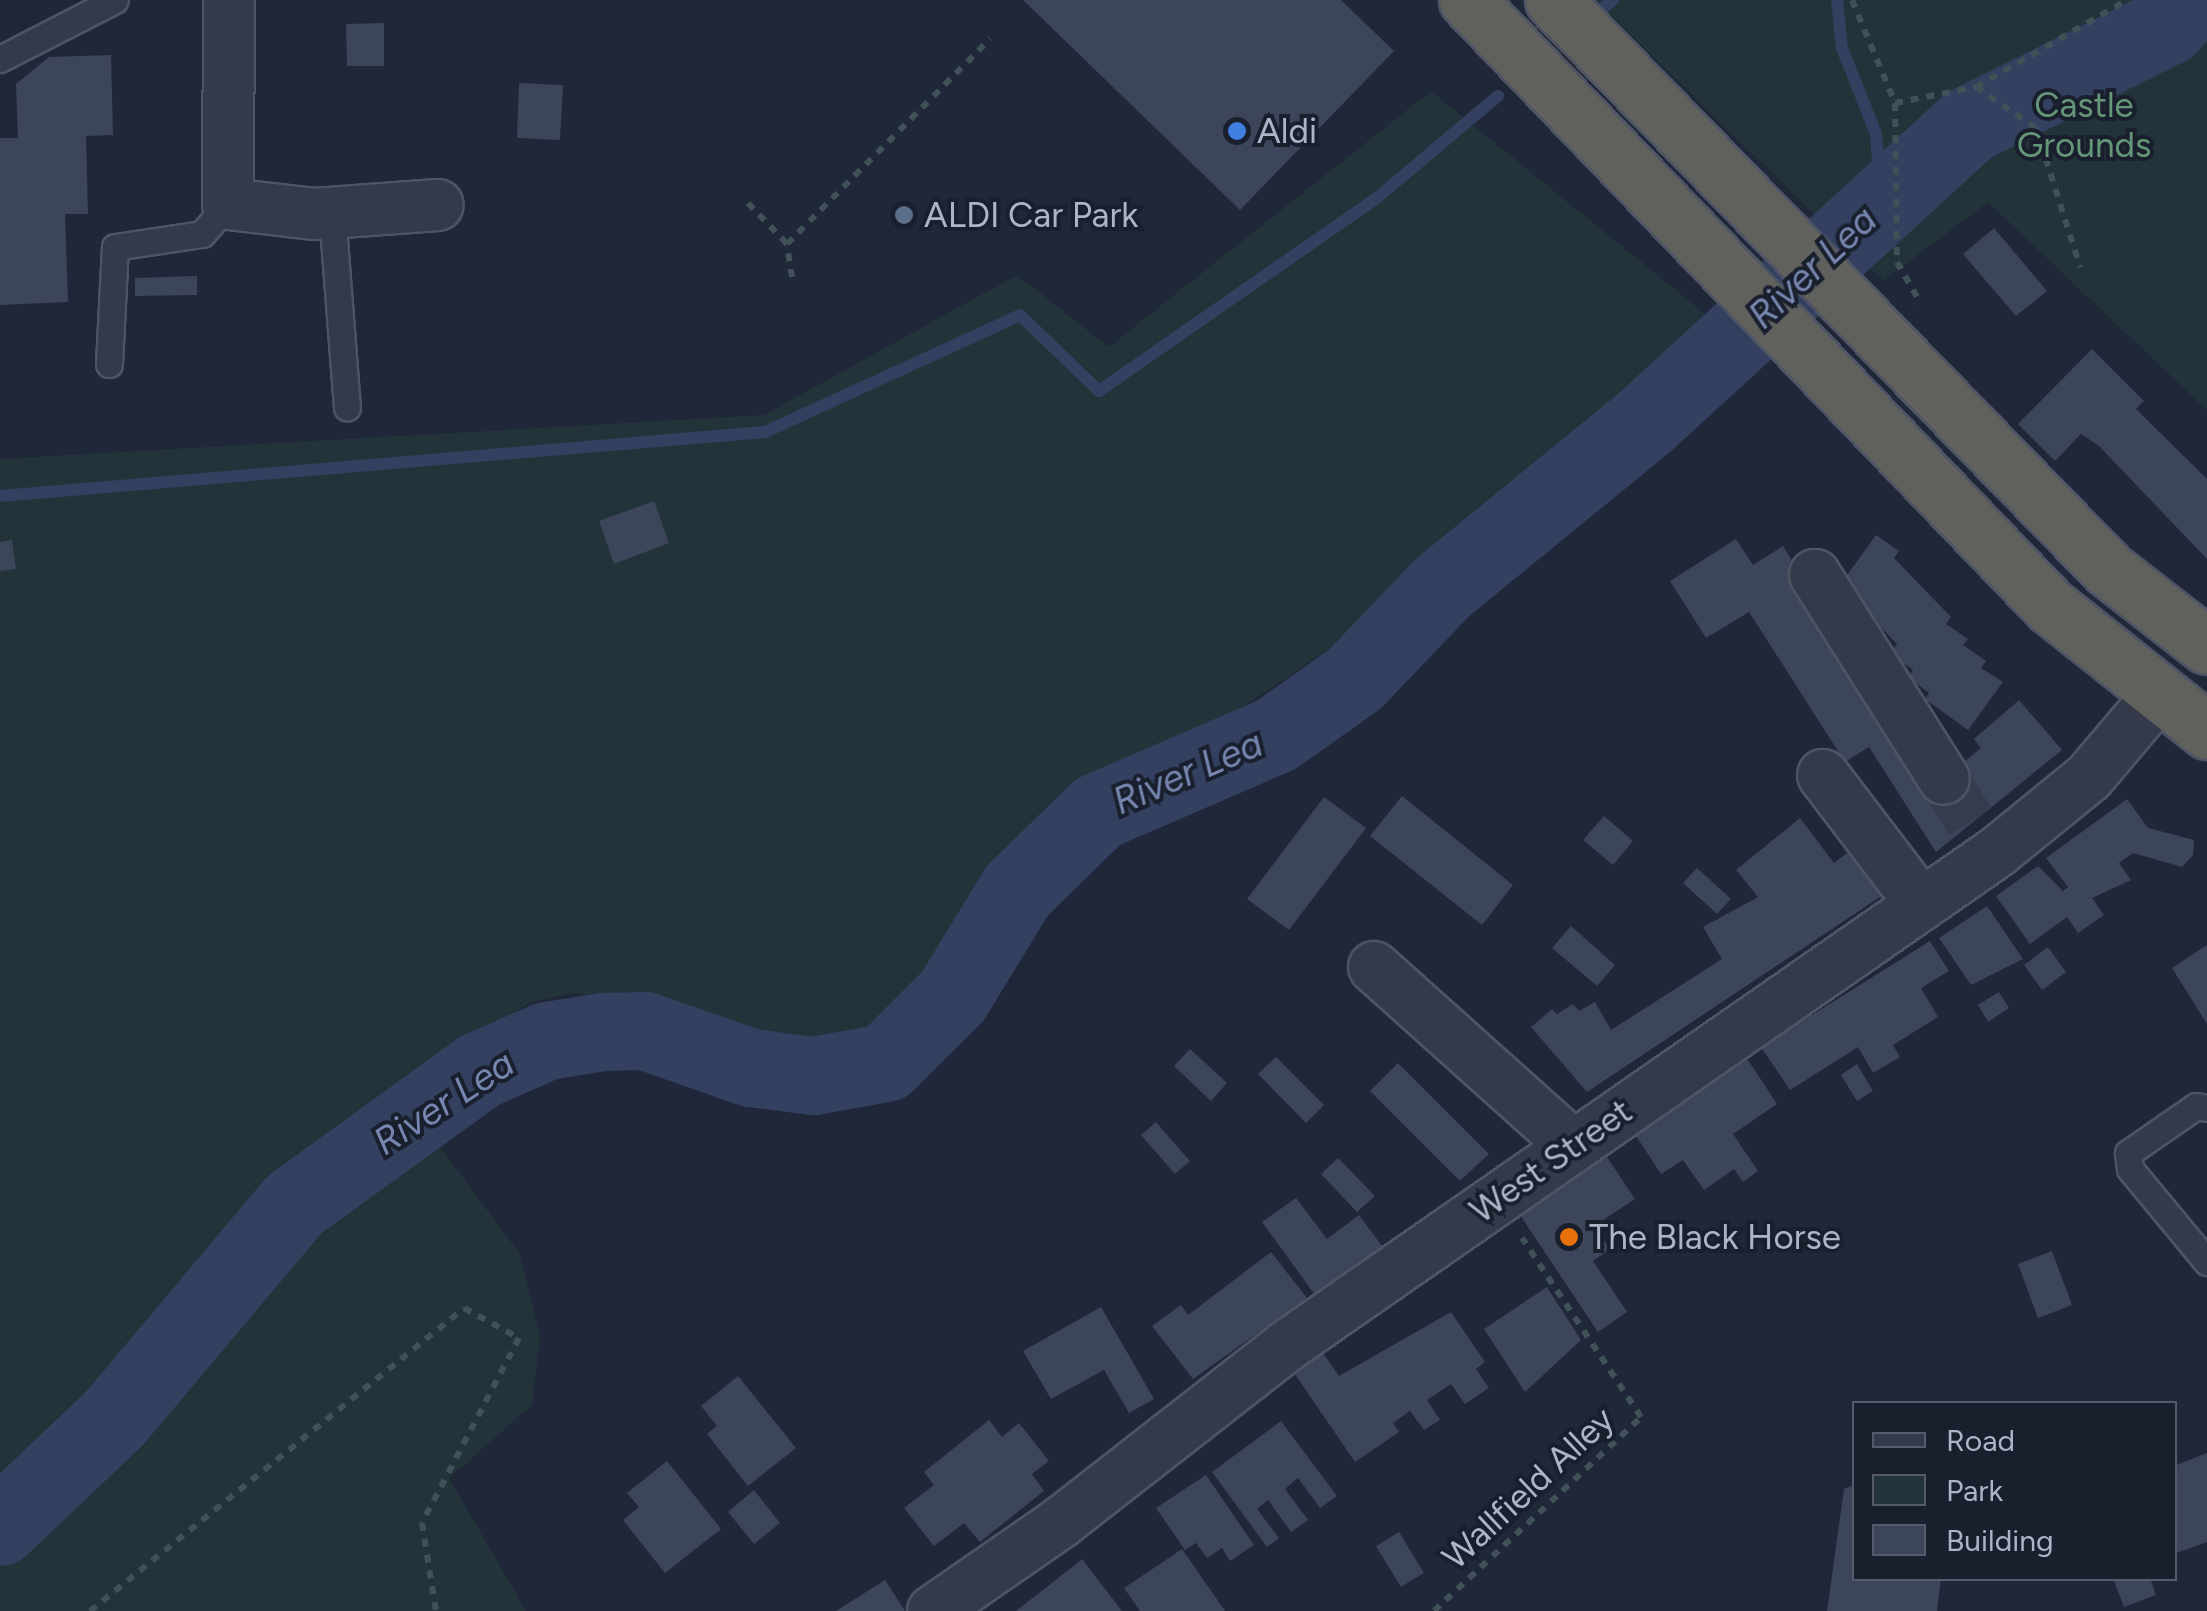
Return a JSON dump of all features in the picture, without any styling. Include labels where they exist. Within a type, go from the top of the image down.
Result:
[{"type":"highway","points":[[1467,0],[2050,606],[2156,698],[2207,731]]},
{"type":"highway","points":[[1553,0],[2108,568],[2207,646]]},
{"type":"street","points":[[229,0],[228,204],[332,213],[438,205]]},
{"type":"street","points":[[1814,575],[1944,780]]},
{"type":"street","name":"West Street","points":[[933,1611],[1571,1144],[1922,905],[1985,839],[2089,777],[2156,698]]},
{"type":"street","points":[[1823,775],[1922,905]]},
{"type":"street","points":[[1374,967],[1571,1144]]},
{"type":"lane","points":[[0,58],[114,0]]},
{"type":"lane","points":[[109,364],[115,247],[202,234],[228,204]]},
{"type":"lane","points":[[332,213],[347,408]]},
{"type":"lane","points":[[2207,1108],[2196,1106],[2128,1153],[2130,1169],[2207,1262]]},
{"type":"path","points":[[1852,0],[1895,104],[1897,262]]},
{"type":"path","points":[[1895,104],[1976,87],[2127,0]]},
{"type":"path","points":[[787,244],[990,39]]},
{"type":"path","points":[[1976,87],[2036,128],[2080,268]]},
{"type":"path","points":[[748,203],[787,244],[792,277]]},
{"type":"path","name":"Wallfield Alley","points":[[1434,1611],[1642,1417],[1496,1200]]},
{"type":"path","points":[[90,1611],[464,1308],[520,1338],[422,1523],[436,1611]]},
{"type":"green space","name":"Castle Grounds","points":[[1595,0],[2207,0],[2207,410],[1988,202],[1883,281]]},
{"type":"green space","points":[[1431,91],[1715,322],[1612,414],[1416,561],[1346,638],[1194,739],[1118,766],[1072,792],[967,907],[933,974],[873,1038],[788,1049],[662,1007],[574,993],[531,1002],[440,1060],[425,1127],[520,1254],[540,1336],[532,1405],[449,1478],[526,1611],[0,1611],[0,459],[764,415],[1017,275],[1109,347]]},
{"type":"building","name":"Aldi","points":[[1023,0],[1341,0],[1394,51],[1240,210]]},
{"type":"building","points":[[384,23],[384,66],[347,66],[346,24]]},
{"type":"building","points":[[111,55],[113,135],[86,136],[88,214],[65,214],[68,302],[0,305],[0,138],[18,138],[16,84],[49,57]]},
{"type":"building","points":[[519,83],[563,85],[560,140],[517,138]]},
{"type":"building","points":[[1994,228],[2047,291],[2016,316],[1963,254]]},
{"type":"building","points":[[197,276],[197,295],[135,296],[135,278]]},
{"type":"building","points":[[2092,349],[2144,401],[2136,409],[2207,479],[2207,559],[2099,446],[2081,434],[2055,461],[2018,424]]},
{"type":"building","points":[[654,501],[669,543],[614,564],[599,521]]},
{"type":"building","points":[[1876,535],[1899,551],[1894,558],[1951,617],[1946,624],[1968,639],[1963,645],[1986,661],[1981,668],[2003,682],[1968,730],[1925,699],[1929,693],[1908,677],[1913,670],[1890,654],[1897,644],[1840,585]]},
{"type":"building","points":[[1736,539],[1753,565],[1783,546],[1931,789],[1981,748],[1974,739],[2019,700],[2062,750],[1936,852],[1869,747],[1845,762],[1749,612],[1706,638],[1670,581]]},
{"type":"building","points":[[12,540],[16,569],[0,571],[0,542]]},
{"type":"building","points":[[1402,796],[1513,885],[1482,925],[1370,836]]},
{"type":"building","points":[[1324,797],[1366,828],[1289,930],[1247,899]]},
{"type":"building","points":[[2127,799],[2148,828],[2194,840],[2193,855],[2182,867],[2133,853],[2119,863],[2131,880],[2092,898],[2104,915],[2078,933],[2067,917],[2030,944],[1996,896],[2038,866],[2063,891],[2068,887],[2046,858]]},
{"type":"building","points":[[1604,816],[1633,841],[1613,865],[1583,840]]},
{"type":"building","points":[[1800,818],[1834,863],[1847,853],[1886,893],[1587,1092],[1531,1027],[1552,1009],[1557,1014],[1573,1004],[1579,1011],[1595,1002],[1611,1030],[1722,959],[1703,927],[1758,897],[1736,870]]},
{"type":"building","points":[[1697,868],[1731,899],[1717,914],[1683,883]]},
{"type":"building","points":[[1987,906],[2023,959],[1971,985],[1939,938]]},
{"type":"building","points":[[1571,926],[1615,965],[1597,986],[1552,948]]},
{"type":"building","points":[[1930,941],[1949,971],[1921,988],[1938,1017],[1893,1045],[1900,1057],[1873,1073],[1858,1047],[1790,1090],[1761,1047]]},
{"type":"building","points":[[2207,945],[2207,1024],[2172,968]]},
{"type":"building","points":[[2048,947],[2066,972],[2042,990],[2024,965]]},
{"type":"building","points":[[1999,992],[2009,1008],[1988,1022],[1978,1005]]},
{"type":"building","points":[[1190,1049],[1227,1083],[1211,1101],[1174,1066]]},
{"type":"building","points":[[1276,1057],[1324,1105],[1306,1123],[1258,1074]]},
{"type":"building","points":[[1746,1057],[1777,1104],[1733,1134],[1758,1171],[1743,1182],[1734,1169],[1704,1190],[1683,1160],[1661,1174],[1634,1133]]},
{"type":"building","points":[[1398,1063],[1489,1154],[1460,1181],[1370,1091]]},
{"type":"building","points":[[1857,1064],[1873,1091],[1857,1101],[1841,1075]]},
{"type":"building","points":[[1156,1122],[1190,1161],[1175,1174],[1141,1135]]},
{"type":"building","name":"The Black Horse","points":[[1607,1157],[1635,1199],[1594,1226],[1610,1249],[1593,1261],[1627,1312],[1598,1332],[1520,1215]]},
{"type":"building","points":[[1338,1158],[1375,1196],[1357,1212],[1321,1174]]},
{"type":"building","points":[[1296,1198],[1327,1239],[1359,1215],[1382,1246],[1315,1295],[1262,1222]]},
{"type":"building","points":[[2052,1251],[2072,1305],[2038,1318],[2018,1264]]},
{"type":"building","points":[[1271,1252],[1307,1298],[1193,1379],[1152,1326],[1181,1305],[1188,1315]]},
{"type":"building","points":[[1547,1287],[1581,1340],[1525,1392],[1484,1329]]},
{"type":"building","points":[[1101,1307],[1154,1399],[1129,1413],[1104,1370],[1051,1399],[1023,1351]]},
{"type":"building","points":[[1451,1312],[1485,1362],[1476,1369],[1489,1388],[1465,1404],[1451,1384],[1427,1400],[1440,1420],[1424,1430],[1410,1411],[1393,1423],[1399,1432],[1355,1462],[1292,1370],[1321,1350],[1339,1376]]},
{"type":"building","points":[[738,1376],[796,1448],[748,1486],[707,1434],[717,1426],[701,1406]]},
{"type":"building","points":[[989,1420],[1002,1437],[1019,1423],[1049,1461],[1032,1474],[1044,1491],[980,1542],[964,1523],[934,1546],[904,1508],[934,1485],[924,1472]]},
{"type":"building","points":[[1281,1421],[1337,1496],[1320,1508],[1298,1478],[1285,1489],[1308,1520],[1291,1532],[1268,1500],[1257,1509],[1279,1538],[1267,1547],[1212,1472]]},
{"type":"building","points":[[2207,1453],[2207,1542],[2177,1553],[2177,1465]]},
{"type":"building","points":[[667,1461],[721,1529],[665,1573],[623,1520],[639,1507],[627,1493]]},
{"type":"building","points":[[1206,1475],[1254,1545],[1230,1561],[1222,1548],[1207,1558],[1196,1543],[1185,1550],[1156,1508]]},
{"type":"building","points":[[1852,1486],[1852,1581],[1941,1581],[1937,1611],[1827,1611],[1844,1489]]},
{"type":"building","points":[[754,1490],[780,1523],[754,1544],[728,1512]]},
{"type":"building","points":[[1399,1532],[1424,1573],[1401,1587],[1376,1546]]},
{"type":"building","points":[[1182,1549],[1225,1611],[1140,1611],[1124,1588]]},
{"type":"building","points":[[1082,1559],[1122,1611],[1016,1611],[1062,1575]]},
{"type":"building","points":[[885,1580],[905,1611],[836,1611]]},
{"type":"building","points":[[2114,1581],[2151,1581],[2156,1595],[2124,1607]]},
{"type":"waterway","points":[[1597,13],[1613,0]]},
{"type":"waterway","points":[[1837,0],[1842,48],[1876,134],[1881,200]]},
{"type":"waterway","name":"River Lea","points":[[0,1527],[114,1419],[294,1205],[479,1071],[547,1041],[603,1032],[645,1031],[751,1068],[813,1076],[886,1063],[953,996],[1017,891],[1098,812],[1276,735],[1355,679],[1443,587],[1644,423],[1969,125],[2168,26],[2192,0]]},
{"type":"waterway","points":[[0,496],[765,432],[1020,315],[1099,391],[1378,197],[1498,96]]},
{"type":"tunnel","points":[[1944,779],[1973,826]]},
{"type":"place","name":"Aldi","points":[[1237,131]]},
{"type":"place","name":"ALDI Car Park","points":[[904,215]]},
{"type":"place","name":"The Black Horse","points":[[1569,1237]]}]
